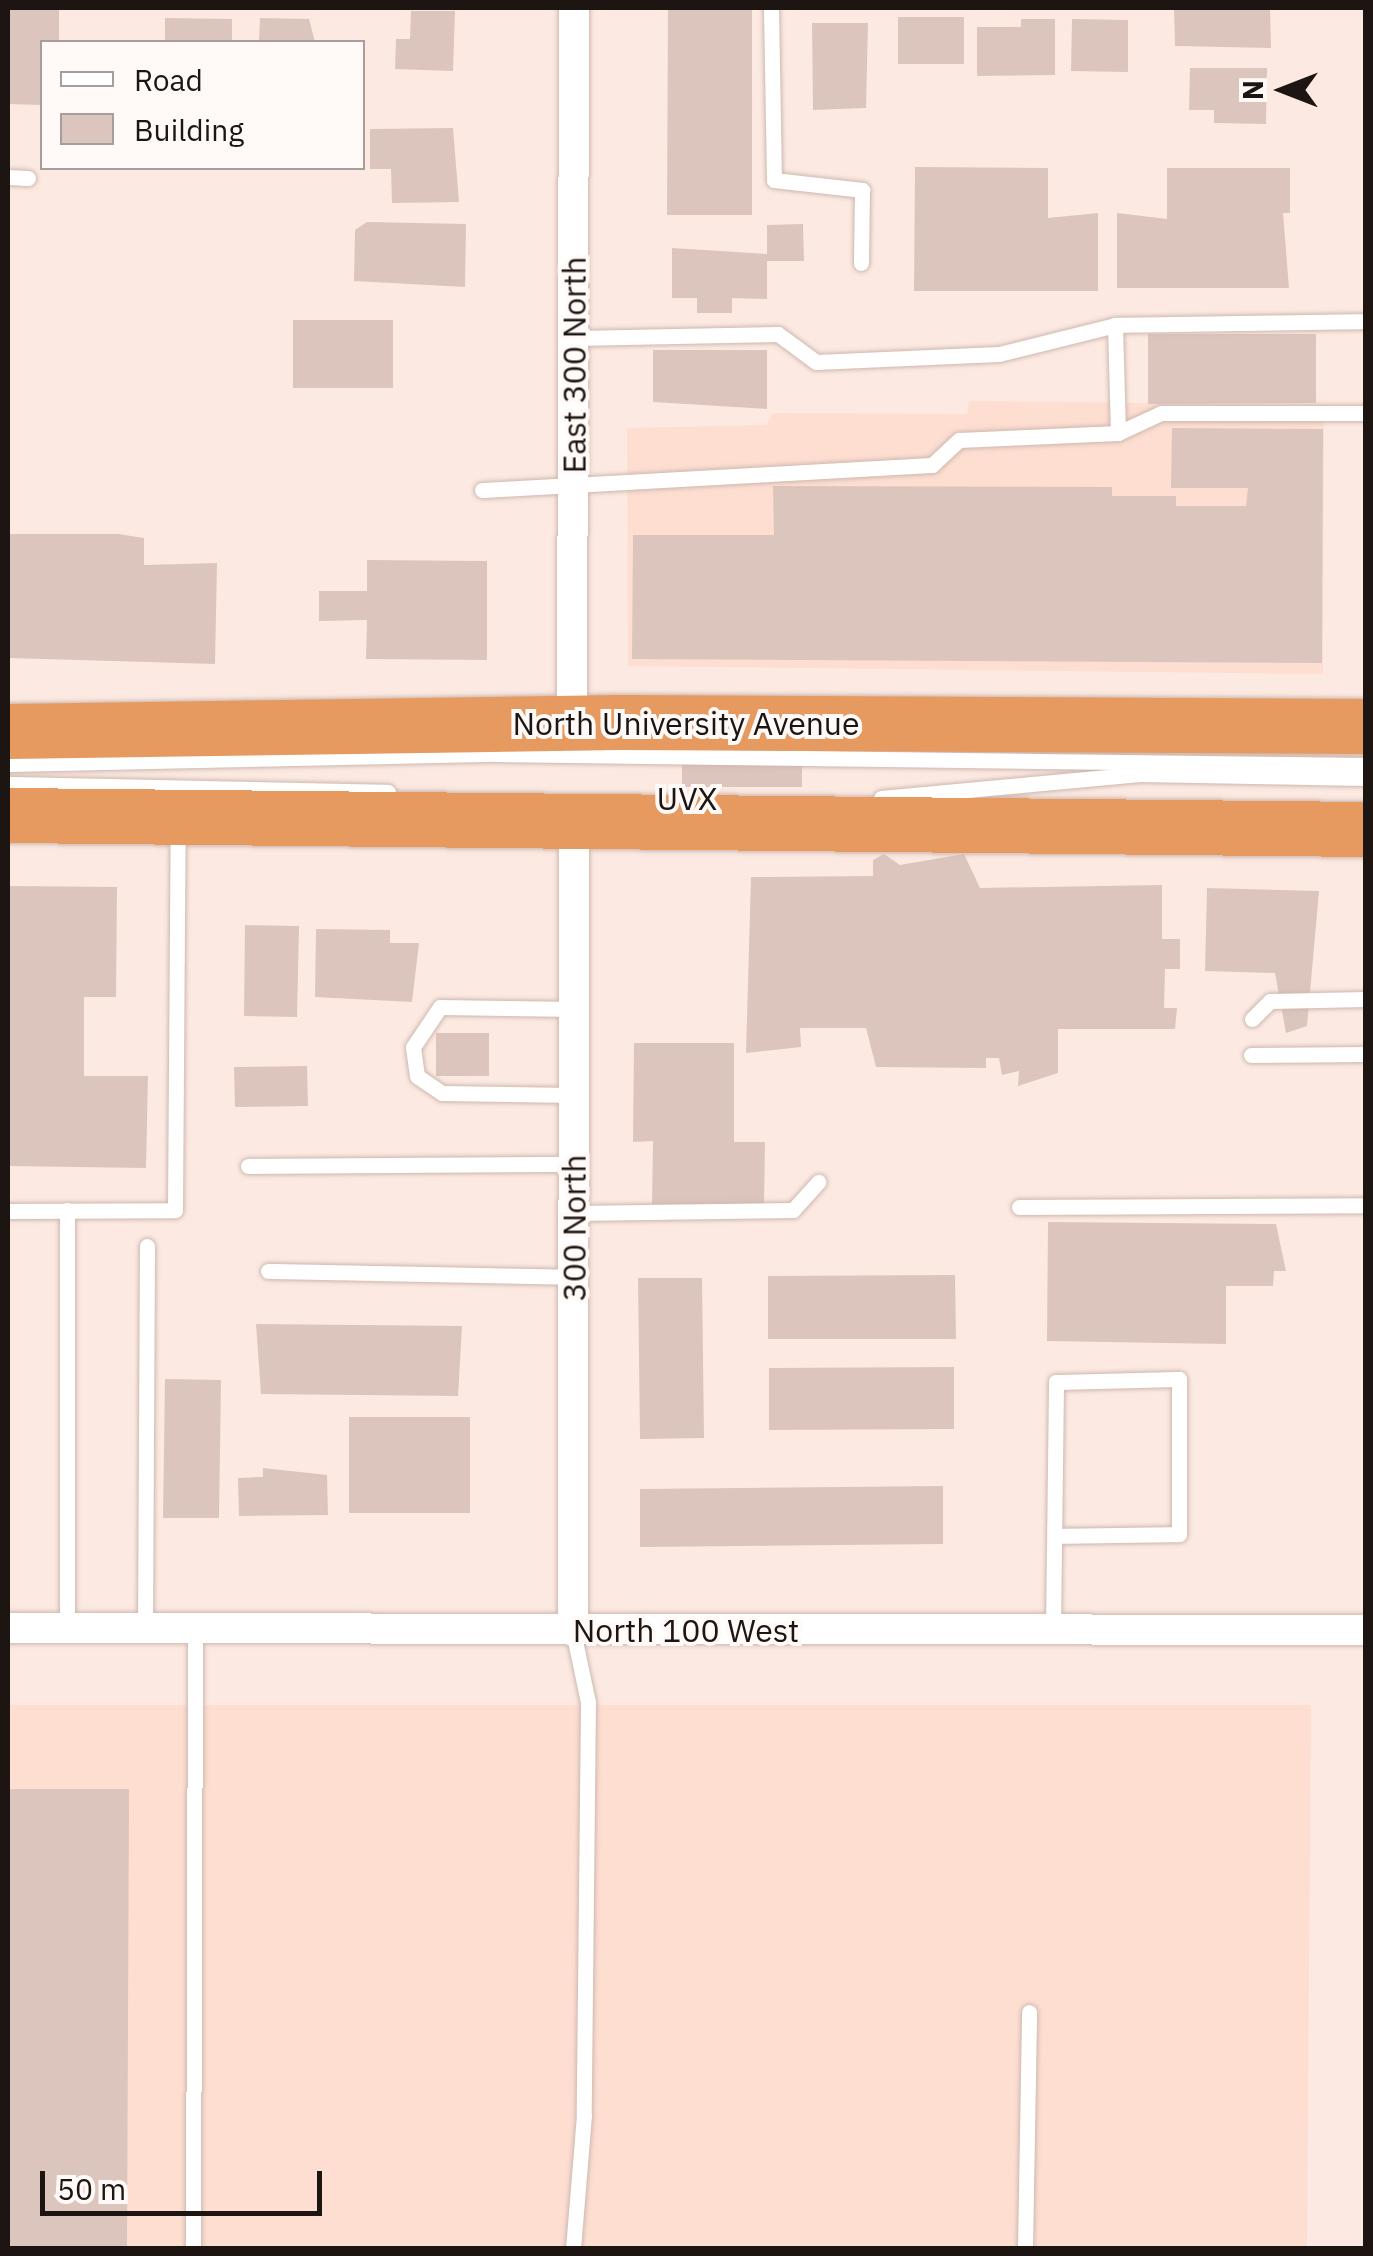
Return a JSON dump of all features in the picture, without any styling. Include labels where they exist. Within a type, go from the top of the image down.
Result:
[{"type":"highway","name":"North University Avenue","points":[[8,731],[572,722],[1366,726]]},
{"type":"highway","points":[[8,815],[574,824],[1366,829]]},
{"type":"street","name":"East 300 North","points":[[572,722],[574,8]]},
{"type":"street","name":"300 North","points":[[572,1630],[574,824]]},
{"type":"street","name":"North 100 West","points":[[8,1628],[1366,1630]]},
{"type":"lane","points":[[771,8],[774,180],[862,190],[861,263]]},
{"type":"lane","points":[[8,177],[28,178]]},
{"type":"lane","points":[[574,338],[778,334],[816,362],[999,354],[1115,325],[1366,321]]},
{"type":"lane","points":[[1115,325],[1118,433]]},
{"type":"lane","points":[[482,490],[574,489],[781,467],[932,465],[959,440],[1118,433],[1161,414],[1366,413]]},
{"type":"lane","name":"UVX","points":[[8,764],[497,754],[1366,764]]},
{"type":"lane","points":[[868,798],[1084,776],[1366,778]]},
{"type":"lane","points":[[8,784],[416,794]]},
{"type":"lane","points":[[8,1211],[174,1210],[178,816]]},
{"type":"lane","points":[[1252,1019],[1270,1001],[1366,1000]]},
{"type":"lane","points":[[574,1009],[440,1007],[414,1047],[417,1076],[442,1093],[574,1096]]},
{"type":"lane","points":[[1251,1055],[1366,1054]]},
{"type":"lane","points":[[248,1166],[574,1164]]},
{"type":"lane","points":[[574,1213],[792,1210],[818,1182]]},
{"type":"lane","points":[[1019,1207],[1366,1204]]},
{"type":"lane","points":[[67,1628],[68,1210]]},
{"type":"lane","points":[[144,1628],[147,1246]]},
{"type":"lane","points":[[268,1271],[574,1276]]},
{"type":"lane","points":[[1053,1630],[1056,1382],[1179,1379],[1178,1534],[1056,1536]]},
{"type":"lane","points":[[193,2248],[195,1629]]},
{"type":"lane","points":[[572,1630],[588,1702],[584,2115],[573,2248]]},
{"type":"lane","points":[[1026,2248],[1030,2012]]},
{"type":"shaded area","points":[[969,401],[1324,405],[1323,674],[628,666],[627,428],[766,425],[773,413],[967,414]]},
{"type":"shaded area","points":[[8,1705],[1311,1705],[1307,2248],[8,2248]]},
{"type":"building","points":[[8,8],[59,8],[59,40],[40,40],[40,105],[8,104]]},
{"type":"building","points":[[668,8],[752,8],[752,215],[667,215]]},
{"type":"building","points":[[1174,8],[1270,8],[1271,48],[1175,46]]},
{"type":"building","points":[[411,11],[455,11],[453,71],[395,69],[396,39],[410,39]]},
{"type":"building","points":[[898,17],[964,17],[964,64],[898,64]]},
{"type":"building","points":[[165,18],[232,19],[232,40],[165,40]]},
{"type":"building","points":[[260,18],[309,19],[314,40],[259,40]]},
{"type":"building","points":[[1021,19],[1055,19],[1055,75],[977,76],[977,27],[1021,27]]},
{"type":"building","points":[[1072,19],[1128,20],[1128,72],[1071,71]]},
{"type":"building","points":[[812,23],[868,23],[866,108],[813,110]]},
{"type":"building","points":[[1190,68],[1267,68],[1266,124],[1214,123],[1214,110],[1189,110]]},
{"type":"building","points":[[453,128],[459,202],[392,203],[391,169],[370,169],[370,129]]},
{"type":"building","points":[[915,167],[1048,168],[1048,218],[1098,213],[1098,291],[914,291]]},
{"type":"building","points":[[1167,168],[1290,168],[1290,213],[1283,213],[1289,288],[1117,288],[1117,213],[1167,219]]},
{"type":"building","points":[[367,222],[466,224],[465,287],[354,281],[355,230]]},
{"type":"building","points":[[803,224],[804,261],[767,261],[767,299],[732,298],[732,313],[697,313],[697,298],[672,298],[672,248],[767,254],[767,225]]},
{"type":"building","points":[[293,320],[393,320],[393,388],[293,388]]},
{"type":"building","points":[[1148,334],[1316,334],[1316,403],[1148,404]]},
{"type":"building","points":[[653,350],[767,350],[767,409],[653,402]]},
{"type":"building","points":[[1172,428],[1323,429],[1322,663],[632,659],[633,535],[774,535],[773,486],[1112,487],[1112,496],[1176,496],[1176,506],[1246,506],[1248,488],[1171,488]]},
{"type":"building","points":[[8,534],[118,534],[144,538],[144,565],[217,563],[215,664],[8,658]]},
{"type":"building","points":[[367,560],[487,561],[487,660],[366,659],[367,620],[319,621],[319,591],[367,591]]},
{"type":"building","points":[[682,762],[802,762],[802,787],[682,787]]},
{"type":"building","points":[[884,854],[900,865],[964,854],[980,888],[1162,885],[1162,939],[1180,939],[1180,969],[1165,969],[1164,1008],[1177,1008],[1175,1029],[1058,1029],[1058,1073],[1018,1086],[1019,1071],[1002,1075],[999,1058],[986,1058],[986,1068],[876,1067],[866,1028],[800,1028],[801,1047],[746,1053],[751,877],[873,876],[873,860]]},
{"type":"building","points":[[8,886],[117,887],[116,997],[84,997],[84,1076],[148,1076],[146,1168],[8,1166]]},
{"type":"building","points":[[1207,888],[1319,891],[1307,1026],[1286,1033],[1275,973],[1205,971]]},
{"type":"building","points":[[245,925],[299,926],[297,1017],[244,1016]]},
{"type":"building","points":[[316,929],[390,930],[390,943],[419,943],[412,1002],[315,997]]},
{"type":"building","points":[[436,1033],[489,1033],[489,1076],[436,1076]]},
{"type":"building","points":[[634,1043],[734,1043],[734,1142],[765,1142],[764,1205],[652,1204],[653,1141],[633,1142]]},
{"type":"building","points":[[307,1066],[308,1106],[235,1107],[234,1067]]},
{"type":"building","points":[[1048,1222],[1276,1224],[1286,1271],[1274,1271],[1273,1286],[1226,1286],[1226,1344],[1047,1341]]},
{"type":"building","points":[[955,1275],[956,1339],[768,1339],[768,1276]]},
{"type":"building","points":[[638,1278],[702,1278],[704,1438],[640,1439]]},
{"type":"building","points":[[256,1324],[462,1326],[458,1396],[261,1394]]},
{"type":"building","points":[[954,1367],[954,1429],[769,1430],[769,1368]]},
{"type":"building","points":[[165,1379],[221,1380],[219,1518],[163,1518]]},
{"type":"building","points":[[349,1417],[470,1417],[470,1513],[349,1513]]},
{"type":"building","points":[[263,1468],[327,1475],[328,1515],[239,1516],[238,1478],[263,1477]]},
{"type":"building","points":[[943,1486],[943,1544],[640,1547],[640,1489]]},
{"type":"building","points":[[8,1789],[129,1789],[127,2248],[8,2248]]}]
